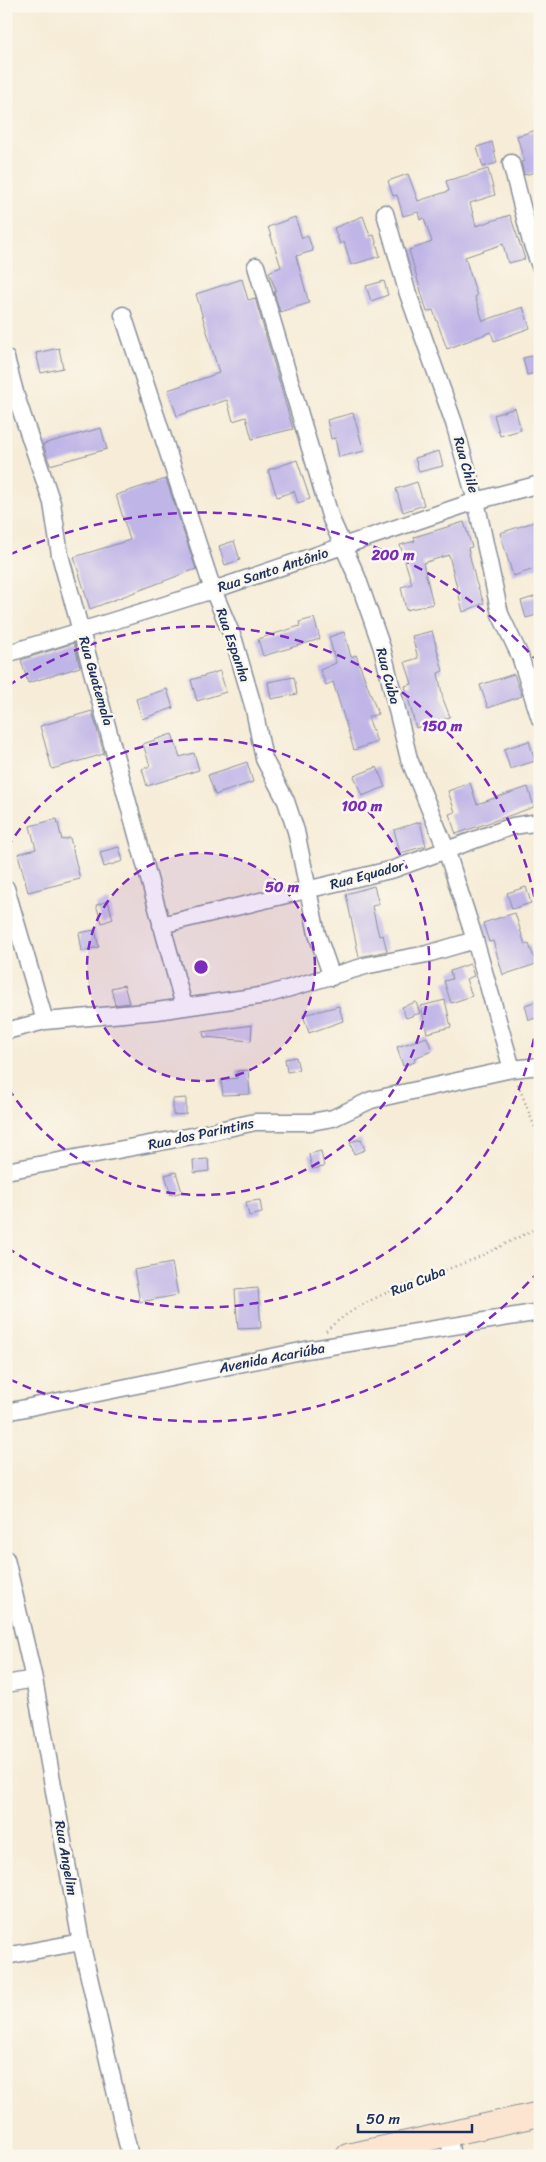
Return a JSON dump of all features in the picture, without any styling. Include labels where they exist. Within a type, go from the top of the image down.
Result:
[{"type":"street","points":[[511,163],[531,242],[540,266]]},
{"type":"street","name":"Rua Chile","points":[[385,212],[408,291],[454,423],[476,501],[500,614],[520,656],[540,719]]},
{"type":"street","name":"Rua Cuba","points":[[256,266],[326,502],[357,578],[382,648],[409,759],[446,849],[475,940],[512,1069]]},
{"type":"street","name":"Rua Espanha","points":[[123,315],[213,590],[238,652],[254,709],[264,759],[286,801],[296,831],[317,934],[332,977]]},
{"type":"street","name":"Rua Guatemala","points":[[6,358],[16,396],[52,504],[60,555],[184,1006]]},
{"type":"street","name":"Rua Santo Antônio","points":[[6,654],[213,590],[476,501],[540,484]]},
{"type":"street","name":"Rua Equador","points":[[161,925],[394,869],[514,826],[540,822]]},
{"type":"street","points":[[6,888],[45,1021]]},
{"type":"street","points":[[6,1031],[45,1021],[109,1017],[266,995],[369,965],[427,954],[475,940]]},
{"type":"street","name":"Rua dos Parintins","points":[[6,1171],[192,1136],[255,1122],[311,1122],[334,1118],[372,1100],[512,1069],[540,1066]]},
{"type":"street","name":"Avenida Acariúba","points":[[6,1412],[306,1350],[540,1312]]},
{"type":"street","name":"Rua Angelim","points":[[6,1559],[34,1679],[81,1942],[130,2156]]},
{"type":"street","points":[[6,1684],[34,1679]]},
{"type":"street","points":[[6,1956],[81,1942]]},
{"type":"street","points":[[348,2156],[450,2145],[540,2114]]},
{"type":"path","points":[[512,1069],[540,1141]]},
{"type":"path","name":"Rua Cuba","points":[[306,1350],[330,1328],[380,1297],[477,1258],[540,1226]]},
{"type":"building","points":[[540,129],[540,171],[524,175],[521,162],[524,161],[517,136]]},
{"type":"building","points":[[492,142],[497,163],[483,167],[477,147]]},
{"type":"building","points":[[488,169],[495,195],[470,203],[476,226],[510,215],[525,259],[508,263],[503,244],[465,257],[477,296],[475,297],[483,321],[523,307],[530,328],[494,341],[491,332],[447,349],[433,310],[427,312],[409,250],[432,242],[424,218],[420,220],[418,212],[403,216],[397,195],[393,196],[388,181],[408,174],[418,201],[449,191],[446,181]]},
{"type":"building","points":[[363,216],[370,236],[374,235],[380,256],[351,265],[344,242],[340,244],[334,228]]},
{"type":"building","points":[[295,217],[302,238],[308,236],[313,251],[296,256],[309,303],[280,312],[274,292],[276,291],[269,272],[281,267],[268,227]]},
{"type":"building","points":[[242,279],[248,300],[255,298],[293,429],[252,439],[246,417],[233,421],[227,400],[177,416],[168,390],[219,373],[196,294]]},
{"type":"building","points":[[384,281],[388,295],[371,301],[366,286]]},
{"type":"building","points":[[59,348],[63,368],[41,373],[36,353]]},
{"type":"building","points":[[540,354],[540,372],[527,375],[523,358]]},
{"type":"building","points":[[515,408],[521,430],[500,436],[494,415]]},
{"type":"building","points":[[353,413],[364,451],[339,457],[335,438],[331,439],[327,420]]},
{"type":"building","points":[[101,428],[107,449],[50,465],[43,444]]},
{"type":"building","points":[[439,451],[443,466],[419,472],[415,458]]},
{"type":"building","points":[[297,460],[310,499],[298,503],[294,491],[277,497],[268,470]]},
{"type":"building","points":[[166,479],[196,569],[90,609],[74,557],[130,540],[116,495]]},
{"type":"building","points":[[417,482],[424,505],[403,512],[396,489]]},
{"type":"building","points":[[537,521],[540,531],[540,567],[513,576],[500,533]]},
{"type":"building","points":[[464,522],[472,547],[468,548],[476,582],[484,603],[463,612],[449,555],[423,563],[433,604],[406,610],[401,587],[412,584],[400,545],[415,541],[414,537]]},
{"type":"building","points":[[234,541],[240,560],[225,565],[219,546]]},
{"type":"building","points":[[540,595],[540,614],[526,618],[521,601]]},
{"type":"building","points":[[314,618],[320,639],[263,656],[258,639],[300,626],[299,622]]},
{"type":"building","points":[[432,631],[443,671],[438,673],[443,699],[450,717],[416,728],[405,686],[412,684],[405,662],[418,658],[412,636]]},
{"type":"building","points":[[344,632],[351,657],[356,655],[378,714],[368,717],[377,742],[354,750],[333,682],[326,685],[320,670],[336,663],[329,637]]},
{"type":"building","points":[[74,643],[80,667],[28,683],[21,660]]},
{"type":"building","points":[[220,671],[226,692],[197,701],[191,680]]},
{"type":"building","points":[[514,674],[522,696],[488,708],[480,685]]},
{"type":"building","points":[[294,677],[297,694],[271,699],[268,682]]},
{"type":"building","points":[[167,689],[173,708],[142,719],[136,699]]},
{"type":"building","points":[[92,711],[104,754],[52,769],[40,726]]},
{"type":"building","points":[[172,734],[180,757],[194,753],[199,770],[147,786],[142,769],[150,766],[143,744]]},
{"type":"building","points":[[529,741],[535,761],[510,769],[504,749]]},
{"type":"building","points":[[247,762],[253,782],[215,795],[208,775]]},
{"type":"building","points":[[377,767],[385,787],[362,796],[354,776]]},
{"type":"building","points":[[470,783],[477,804],[528,787],[534,807],[456,834],[449,814],[455,812],[448,791]]},
{"type":"building","points":[[57,819],[62,840],[70,838],[80,879],[28,892],[18,854],[36,849],[30,826]]},
{"type":"building","points":[[420,822],[426,846],[400,853],[394,830]]},
{"type":"building","points":[[119,847],[123,861],[104,867],[100,852]]},
{"type":"building","points":[[374,886],[379,904],[372,906],[379,936],[383,935],[387,951],[359,957],[346,894]]},
{"type":"building","points":[[526,887],[531,903],[512,909],[507,893]]},
{"type":"building","points":[[108,901],[113,919],[102,923],[96,905]]},
{"type":"building","points":[[515,913],[525,945],[529,944],[536,964],[503,975],[493,941],[489,942],[483,923]]},
{"type":"building","points":[[95,930],[99,947],[82,951],[79,933]]},
{"type":"building","points":[[470,964],[474,976],[466,979],[472,996],[451,1003],[444,981],[452,979],[450,971]]},
{"type":"building","points":[[124,985],[129,1003],[115,1005],[111,988]]},
{"type":"building","points":[[445,1000],[451,1027],[427,1033],[421,1006]]},
{"type":"building","points":[[540,1000],[540,1017],[529,1020],[525,1005]]},
{"type":"building","points":[[416,1002],[420,1013],[406,1018],[402,1007]]},
{"type":"building","points":[[339,1006],[343,1021],[309,1033],[303,1015]]},
{"type":"building","points":[[252,1025],[251,1041],[204,1037],[203,1032]]},
{"type":"building","points":[[427,1037],[432,1051],[414,1058],[415,1062],[403,1066],[397,1047]]},
{"type":"building","points":[[296,1057],[299,1070],[287,1072],[285,1059]]},
{"type":"building","points":[[248,1070],[250,1094],[223,1095],[221,1080],[237,1078],[237,1071]]},
{"type":"building","points":[[186,1098],[186,1114],[173,1115],[173,1099]]},
{"type":"building","points":[[361,1139],[365,1150],[354,1154],[350,1142]]},
{"type":"building","points":[[321,1151],[324,1167],[312,1169],[309,1154]]},
{"type":"building","points":[[208,1159],[209,1171],[194,1173],[193,1160]]},
{"type":"building","points":[[176,1172],[182,1192],[171,1195],[165,1175]]},
{"type":"building","points":[[260,1200],[262,1213],[249,1216],[246,1202]]},
{"type":"building","points":[[172,1263],[178,1295],[140,1302],[134,1270]]},
{"type":"building","points":[[258,1288],[261,1328],[238,1329],[235,1290]]}]
